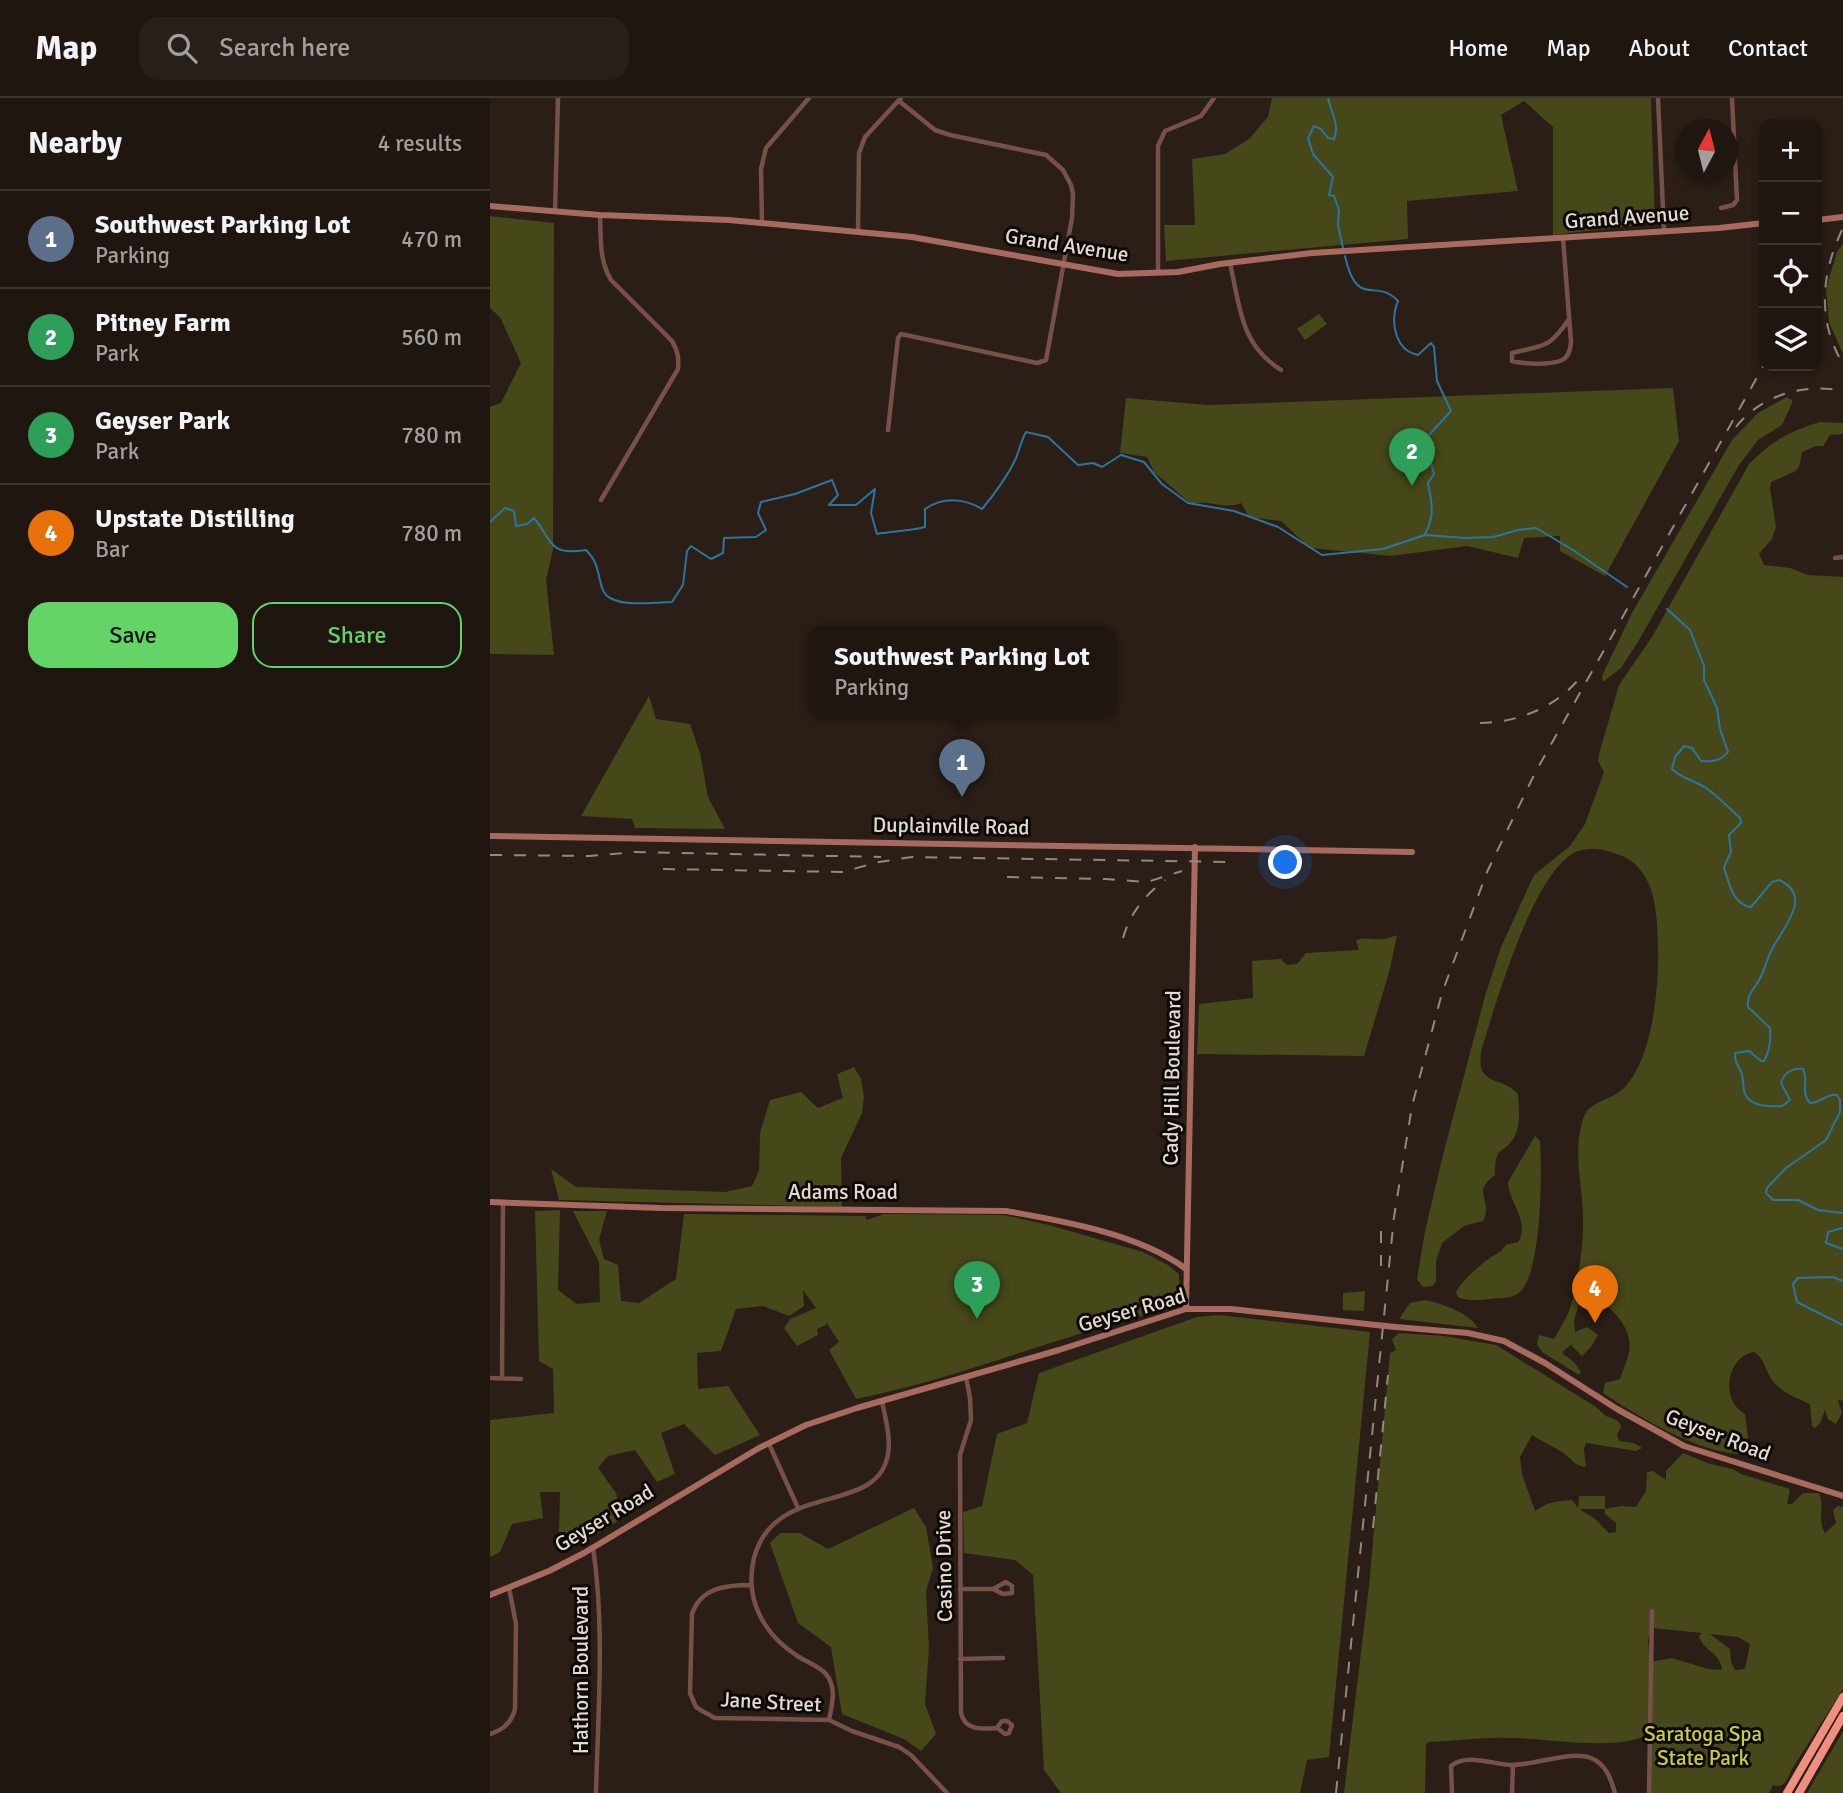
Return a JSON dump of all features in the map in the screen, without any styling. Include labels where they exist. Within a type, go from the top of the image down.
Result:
[{"type":"highway","points":[[1787,1793],[1843,1697]]},
{"type":"highway","points":[[1799,1793],[1843,1716]]},
{"type":"street","points":[[555,211],[558,98]]},
{"type":"street","points":[[762,223],[761,169],[766,148],[810,98]]},
{"type":"street","points":[[1158,273],[1158,146],[1165,131],[1202,116],[1214,98]]},
{"type":"street","points":[[1658,98],[1664,231]]},
{"type":"street","points":[[1721,208],[1733,205],[1737,200],[1732,98]]},
{"type":"street","points":[[858,231],[862,143],[900,99],[935,130],[1046,155],[1063,170],[1073,194],[1072,218],[1046,360],[1037,363],[901,334],[898,338],[888,430]]},
{"type":"street","name":"Grand Avenue","points":[[490,206],[600,215],[729,220],[858,231],[947,242],[1118,274],[1158,273],[1312,253],[1719,229],[1759,224]]},
{"type":"street","points":[[600,215],[604,268],[611,280],[672,341],[679,356],[678,369],[601,500]]},
{"type":"street","points":[[1822,219],[1840,217]]},
{"type":"street","points":[[1563,238],[1569,319],[1570,351],[1563,360],[1526,364],[1512,362],[1512,353],[1534,349],[1549,342],[1569,319]]},
{"type":"street","points":[[1230,263],[1245,330],[1256,351],[1281,370]]},
{"type":"street","points":[[1835,558],[1843,557]]},
{"type":"street","name":"Duplainville Road","points":[[490,836],[1412,852]]},
{"type":"street","name":"Cady Hill Boulevard","points":[[1186,1309],[1195,848]]},
{"type":"street","name":"Adams Road","points":[[490,1202],[661,1208],[1006,1211],[1044,1217],[1143,1246],[1186,1269]]},
{"type":"street","points":[[502,1378],[503,1203]]},
{"type":"street","name":"Geyser Road","points":[[490,1595],[549,1571],[768,1443],[822,1419],[1186,1309],[1238,1310],[1468,1334],[1504,1341],[1684,1446],[1843,1496]]},
{"type":"street","name":"Casino Drive","points":[[966,1377],[971,1413],[960,1455],[962,1720],[972,1728],[997,1728]]},
{"type":"street","points":[[490,1378],[521,1379]]},
{"type":"street","points":[[829,1720],[833,1689],[825,1673],[776,1641],[754,1606],[751,1585],[755,1558],[772,1524],[798,1508],[856,1492],[873,1481],[887,1459],[889,1445],[882,1401]]},
{"type":"street","points":[[768,1443],[798,1508]]},
{"type":"street","name":"Hathorn Boulevard","points":[[593,1547],[600,1621],[596,1793]]},
{"type":"street","name":"Jane Street","points":[[751,1585],[719,1587],[701,1598],[695,1606],[692,1614],[689,1680],[690,1693],[696,1707],[715,1718],[829,1720],[852,1731],[899,1746],[947,1793]]},
{"type":"street","points":[[490,1734],[510,1722],[515,1709],[516,1624],[509,1588]]},
{"type":"street","points":[[960,1589],[993,1589]]},
{"type":"street","points":[[1649,1793],[1652,1611]]},
{"type":"street","points":[[960,1659],[1003,1658]]},
{"type":"street","points":[[1452,1793],[1451,1769],[1456,1762],[1479,1761],[1513,1765],[1576,1757],[1592,1759],[1607,1772],[1615,1793]]},
{"type":"street","points":[[1512,1793],[1513,1765]]},
{"type":"green space","points":[[1272,98],[1651,98],[1655,223],[1553,235],[1553,127],[1524,101],[1501,115],[1518,191],[1407,201],[1408,239],[1166,261],[1164,225],[1195,225],[1192,159],[1225,154],[1249,139],[1268,117]]},
{"type":"green space","points":[[490,216],[554,223],[553,550],[546,580],[554,655],[490,654],[490,407],[501,403],[521,363],[500,317],[490,308]]},
{"type":"green space","points":[[1843,244],[1843,354],[1829,322],[1826,289],[1837,252]]},
{"type":"green space","points":[[1319,314],[1327,324],[1305,340],[1297,329]]},
{"type":"green space","points":[[1673,388],[1679,441],[1605,576],[1560,551],[1560,536],[1524,538],[1518,558],[1467,546],[1391,556],[1310,548],[1281,521],[1249,517],[1241,503],[1191,504],[1154,472],[1147,457],[1120,453],[1126,398],[1208,405]]},
{"type":"green space","points":[[1787,397],[1792,403],[1782,425],[1758,440],[1739,465],[1639,640],[1621,668],[1603,682],[1602,676],[1632,613],[1732,440],[1758,413]]},
{"type":"green space","points":[[1820,422],[1843,423],[1843,434],[1830,435],[1823,446],[1802,452],[1799,467],[1794,472],[1771,482],[1776,527],[1772,539],[1759,554],[1764,565],[1790,568],[1808,575],[1843,577],[1843,1402],[1840,1399],[1838,1401],[1842,1413],[1836,1424],[1828,1419],[1825,1410],[1815,1428],[1812,1426],[1810,1404],[1776,1385],[1762,1360],[1754,1352],[1745,1356],[1732,1370],[1729,1390],[1737,1408],[1745,1414],[1748,1437],[1741,1454],[1724,1452],[1688,1441],[1651,1423],[1603,1393],[1605,1383],[1620,1379],[1630,1343],[1618,1317],[1589,1294],[1580,1299],[1574,1321],[1575,1332],[1587,1327],[1598,1335],[1582,1356],[1571,1345],[1563,1351],[1581,1372],[1579,1375],[1542,1352],[1537,1344],[1539,1335],[1554,1339],[1569,1312],[1576,1288],[1583,1229],[1578,1144],[1583,1119],[1590,1108],[1619,1092],[1634,1075],[1648,1041],[1652,1021],[1658,963],[1655,907],[1648,881],[1641,870],[1620,855],[1605,850],[1578,851],[1562,862],[1531,910],[1506,974],[1481,1052],[1480,1063],[1486,1076],[1518,1094],[1518,1128],[1514,1138],[1498,1154],[1495,1175],[1484,1187],[1486,1213],[1483,1221],[1464,1226],[1442,1243],[1436,1261],[1436,1281],[1433,1286],[1423,1287],[1417,1279],[1443,1155],[1485,996],[1501,947],[1534,875],[1570,846],[1585,824],[1604,772],[1598,761],[1599,754],[1619,685],[1652,637],[1749,464],[1782,438]]},
{"type":"green space","points":[[649,696],[656,719],[690,724],[700,753],[708,797],[725,829],[635,828],[632,819],[581,816]]},
{"type":"green space","points":[[1397,935],[1390,969],[1364,1056],[1197,1054],[1199,1004],[1253,998],[1252,961],[1281,959],[1287,965],[1297,964],[1306,953],[1359,950],[1356,940],[1384,939]]},
{"type":"green space","points":[[854,1067],[861,1079],[864,1097],[862,1113],[841,1158],[842,1207],[559,1200],[551,1169],[576,1187],[725,1192],[752,1186],[759,1171],[760,1133],[770,1100],[801,1092],[818,1108],[843,1098],[837,1074]]},
{"type":"green space","points":[[1535,1136],[1540,1141],[1539,1219],[1537,1242],[1528,1279],[1518,1294],[1510,1297],[1466,1300],[1458,1297],[1456,1292],[1472,1273],[1506,1245],[1518,1242],[1521,1220],[1508,1182]]},
{"type":"green space","points":[[560,1210],[558,1290],[577,1304],[600,1302],[599,1262],[573,1211],[607,1211],[599,1239],[604,1259],[618,1265],[621,1301],[639,1303],[676,1279],[684,1214],[865,1216],[867,1220],[884,1214],[1004,1215],[1143,1252],[1179,1274],[1180,1299],[1176,1307],[1094,1329],[942,1377],[856,1399],[829,1350],[839,1342],[826,1322],[826,1325],[817,1329],[818,1335],[797,1346],[784,1328],[790,1319],[816,1308],[803,1290],[804,1306],[789,1316],[763,1306],[736,1309],[721,1351],[697,1353],[698,1389],[728,1386],[760,1435],[715,1455],[684,1424],[661,1433],[675,1474],[657,1482],[635,1450],[608,1456],[598,1468],[616,1493],[623,1518],[580,1544],[559,1532],[560,1492],[540,1492],[543,1518],[512,1524],[500,1552],[490,1557],[490,1420],[554,1413],[553,1369],[539,1361],[535,1211]]},
{"type":"green space","points":[[1365,1291],[1364,1311],[1343,1310],[1343,1293]]},
{"type":"green space","points":[[1425,1300],[1447,1306],[1469,1318],[1478,1328],[1399,1319],[1410,1303]]},
{"type":"green space","points":[[1219,1315],[1370,1332],[1329,1757],[1307,1760],[1300,1793],[1061,1793],[1044,1770],[1033,1575],[1015,1560],[964,1553],[963,1512],[982,1506],[997,1434],[1027,1423],[1039,1373],[1197,1317]]},
{"type":"green space","points":[[1399,1333],[1444,1336],[1496,1345],[1596,1407],[1606,1416],[1618,1421],[1621,1426],[1617,1435],[1619,1441],[1634,1443],[1642,1448],[1636,1451],[1586,1443],[1586,1467],[1532,1435],[1520,1457],[1522,1474],[1535,1511],[1548,1504],[1566,1500],[1572,1500],[1578,1508],[1579,1496],[1605,1496],[1605,1509],[1636,1507],[1646,1491],[1647,1472],[1653,1471],[1666,1480],[1666,1471],[1683,1453],[1790,1489],[1787,1504],[1792,1504],[1803,1493],[1819,1493],[1825,1533],[1836,1523],[1833,1510],[1838,1506],[1843,1507],[1843,1689],[1783,1784],[1773,1785],[1769,1793],[1651,1793],[1649,1734],[1619,1742],[1601,1743],[1500,1738],[1429,1742],[1426,1744],[1425,1793],[1344,1793],[1369,1586],[1390,1353],[1396,1350],[1392,1339]],"holes":[[[1579,1509],[1605,1509],[1605,1514],[1616,1523],[1616,1532],[1609,1533],[1594,1518]],[[1651,1628],[1702,1633],[1699,1636],[1701,1641],[1719,1660],[1722,1670],[1708,1669],[1672,1658],[1650,1662],[1648,1641]],[[1710,1634],[1738,1637],[1750,1644],[1745,1669],[1735,1670],[1730,1649]]]},
{"type":"green space","points":[[914,1508],[926,1527],[933,1568],[926,1591],[929,1648],[925,1704],[936,1734],[921,1751],[904,1739],[842,1714],[831,1647],[798,1623],[770,1543],[780,1533],[800,1533],[828,1549]]},
{"type":"green space","name":"Saratoga Spa State Park","points":[[1843,1731],[1843,1793],[1807,1793]]},
{"type":"waterway","points":[[1328,98],[1336,124],[1334,139],[1328,138],[1321,129],[1314,126],[1308,138],[1313,154],[1333,177],[1329,195],[1334,196],[1339,210],[1338,225],[1343,248]]},
{"type":"waterway","points":[[1345,256],[1350,272],[1361,288],[1382,291],[1398,301],[1394,325],[1404,347],[1418,355],[1431,343],[1434,347],[1437,381],[1451,411],[1428,436],[1428,451],[1434,474],[1428,483],[1431,515],[1425,534]]},
{"type":"waterway","points":[[490,522],[505,508],[514,511],[516,526],[527,524],[534,518],[558,549],[586,550],[596,564],[603,590],[610,598],[632,603],[672,602],[683,585],[687,551],[691,546],[711,559],[723,553],[724,538],[756,537],[766,530],[758,513],[761,502],[795,494],[832,480],[838,495],[829,505],[856,505],[875,489],[871,513],[877,534],[925,527],[925,509],[939,502],[961,501],[982,509],[1009,471],[1026,432],[1048,437],[1078,465],[1093,463],[1102,467],[1121,455],[1144,462],[1162,484],[1188,503],[1234,511],[1278,527],[1322,555],[1383,549],[1425,535],[1493,537],[1536,528],[1627,587]]},
{"type":"waterway","points":[[1667,609],[1690,630],[1704,666],[1704,680],[1717,708],[1720,729],[1728,752],[1716,760],[1701,761],[1692,748],[1684,746],[1675,757],[1672,769],[1702,785],[1740,818],[1741,823],[1729,835],[1731,852],[1724,867],[1732,892],[1739,902],[1751,907],[1772,882],[1779,880],[1789,887],[1794,895],[1792,914],[1748,999],[1748,1007],[1770,1028],[1770,1036],[1764,1061],[1749,1051],[1735,1053],[1744,1091],[1754,1103],[1782,1106],[1790,1100],[1781,1083],[1782,1079],[1795,1069],[1803,1069],[1806,1095],[1810,1103],[1833,1095],[1837,1095],[1840,1100],[1840,1112],[1826,1140],[1786,1168],[1767,1188],[1766,1193],[1773,1200],[1798,1200],[1818,1210],[1843,1213]]},
{"type":"waterway","points":[[1843,1228],[1828,1232],[1826,1243],[1843,1249]]},
{"type":"waterway","points":[[1843,1281],[1833,1277],[1798,1278],[1793,1284],[1797,1302],[1843,1325]]},
{"type":"railway","points":[[1842,230],[1830,263],[1825,297],[1829,331],[1843,364]]},
{"type":"railway","points":[[1336,1793],[1394,1217],[1412,1106],[1442,993],[1487,872],[1535,773],[1761,371]]},
{"type":"railway","points":[[1736,427],[1758,407],[1784,394],[1813,389],[1843,391]]},
{"type":"railway","points":[[1480,723],[1509,720],[1537,711],[1562,695],[1583,674]]},
{"type":"railway","points":[[490,855],[589,856],[635,852],[881,857]]},
{"type":"railway","points":[[663,869],[842,872],[912,857],[1232,862]]},
{"type":"railway","points":[[1007,877],[1147,882],[1182,871]]},
{"type":"railway","points":[[1123,938],[1139,905],[1165,880]]},
{"type":"railway","points":[[1381,1231],[1381,1266]]},
{"type":"railway","points":[[1373,1528],[1388,1375]]},
{"type":"place","name":"Pitney Farm","points":[[1412,486]]},
{"type":"place","name":"Southwest Parking Lot","points":[[962,797]]},
{"type":"place","name":"Geyser Park","points":[[977,1319]]},
{"type":"place","name":"Upstate Distilling","points":[[1595,1323]]}]
